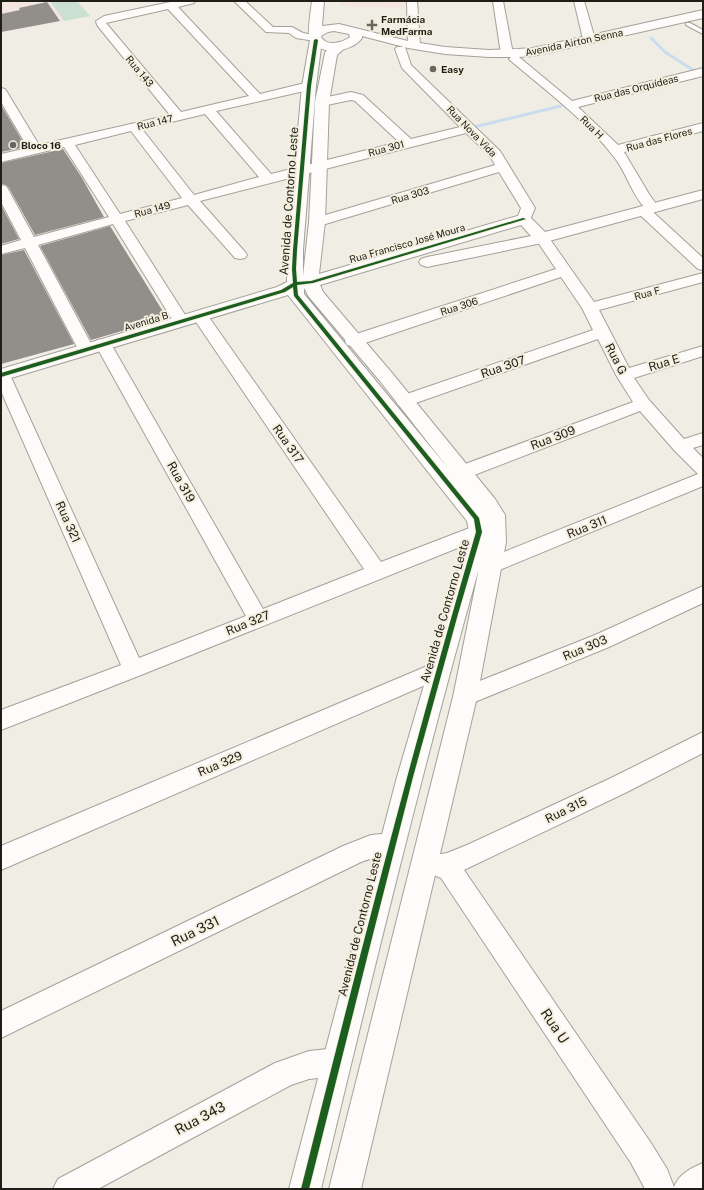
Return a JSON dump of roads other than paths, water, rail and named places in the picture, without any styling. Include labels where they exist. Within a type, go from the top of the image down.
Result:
[{"type":"street","points":[[121,5],[128,14],[190,1]]},
{"type":"street","points":[[239,1],[270,30],[292,30],[304,37],[315,38]]},
{"type":"street","name":"Avenida de Contorno Leste","points":[[318,1],[315,38],[308,86],[303,170],[294,263],[300,289],[477,519],[487,528],[480,564],[465,697],[437,863],[345,1189]]},
{"type":"street","points":[[412,1],[414,46]]},
{"type":"street","points":[[498,1],[511,57]]},
{"type":"street","points":[[579,1],[589,39]]},
{"type":"street","points":[[170,5],[257,98]]},
{"type":"street","name":"Rua 143","points":[[128,14],[104,19],[101,23],[177,116]]},
{"type":"street","name":"Avenida Airton Senna","points":[[703,14],[511,57],[453,52],[414,46],[348,29],[325,29],[315,38],[326,45],[368,44],[479,59],[511,57],[563,53],[703,21]]},
{"type":"street","points":[[333,15],[334,20],[356,35],[354,41],[332,53],[329,59],[322,102],[317,222],[311,269],[300,289],[354,340],[463,472],[495,515],[487,528]]},
{"type":"street","name":"Rua Nova Vida","points":[[401,49],[406,66],[495,154],[528,208],[524,219]]},
{"type":"street","name":"Rua H","points":[[511,57],[570,105],[615,150],[648,210],[703,266]]},
{"type":"street","name":"Rua das Orquídeas","points":[[570,105],[703,72]]},
{"type":"street","name":"Rua 147","points":[[1,158],[308,86]]},
{"type":"street","points":[[1,92],[34,150]]},
{"type":"street","points":[[322,102],[351,96],[359,98],[408,142]]},
{"type":"street","points":[[207,109],[268,179]]},
{"type":"street","points":[[134,127],[190,199],[240,255]]},
{"type":"street","name":"Rua das Flores","points":[[615,150],[703,127]]},
{"type":"street","name":"Rua 301","points":[[303,170],[408,142],[470,128]]},
{"type":"street","points":[[67,142],[181,321]]},
{"type":"street","name":"Rua 303","points":[[317,222],[503,167]]},
{"type":"street","name":"Rua 149","points":[[1,250],[303,170]]},
{"type":"street","points":[[1,189],[86,349]]},
{"type":"street","name":"Rua Francisco José Moura","points":[[300,289],[460,254],[542,238],[703,194]]},
{"type":"street","points":[[524,219],[542,238]]},
{"type":"street","name":"Rua Francisco José Moura","points":[[300,289],[524,219]]},
{"type":"street","name":"Rua G","points":[[542,238],[590,308],[624,375],[643,404],[680,446],[703,469]]},
{"type":"street","name":"Rua 306","points":[[354,340],[564,271]]},
{"type":"street","name":"Rua F","points":[[590,308],[653,292],[703,277]]},
{"type":"street","name":"Avenida B","points":[[2,375],[181,321],[300,289]]},
{"type":"street","name":"Rua 317","points":[[200,316],[377,572]]},
{"type":"street","name":"Rua 307","points":[[404,401],[602,332]]},
{"type":"street","name":"Rua 319","points":[[103,344],[258,619]]},
{"type":"street","name":"Rua E","points":[[624,375],[703,351]]},
{"type":"street","name":"Rua 321","points":[[2,375],[134,669]]},
{"type":"street","name":"Rua 309","points":[[463,472],[643,404]]},
{"type":"street","points":[[680,446],[703,439]]},
{"type":"street","name":"Rua 311","points":[[480,564],[703,479]]},
{"type":"street","name":"Rua 327","points":[[1,720],[134,669],[487,528]]},
{"type":"street","name":"Avenida de Contorno Leste","points":[[305,1189],[391,844],[439,670],[480,564]]},
{"type":"street","name":"Rua 303","points":[[465,697],[602,641],[703,594]]},
{"type":"street","name":"Rua 329","points":[[1,858],[439,670]]},
{"type":"street","name":"Rua 315","points":[[437,863],[476,853],[619,785],[703,742]]},
{"type":"street","name":"Rua 331","points":[[1,1025],[352,854],[372,846],[391,844]]},
{"type":"street","name":"Rua U","points":[[437,863],[641,1153],[657,1179],[660,1189]]},
{"type":"street","name":"Rua 343","points":[[68,1189],[285,1073],[309,1065],[337,1062]]},
{"type":"street","points":[[688,1189],[703,1178]]},
{"type":"lane","points":[[688,24],[703,32]]},
{"type":"waterway","points":[[651,38],[665,52],[693,70]]},
{"type":"waterway","points":[[470,128],[561,106]]},
{"type":"place","name":"Farmácia MedFarma","points":[[372,25]]},
{"type":"place","name":"Easy","points":[[433,69]]},
{"type":"place","name":"Bloco 16","points":[[13,145]]}]
